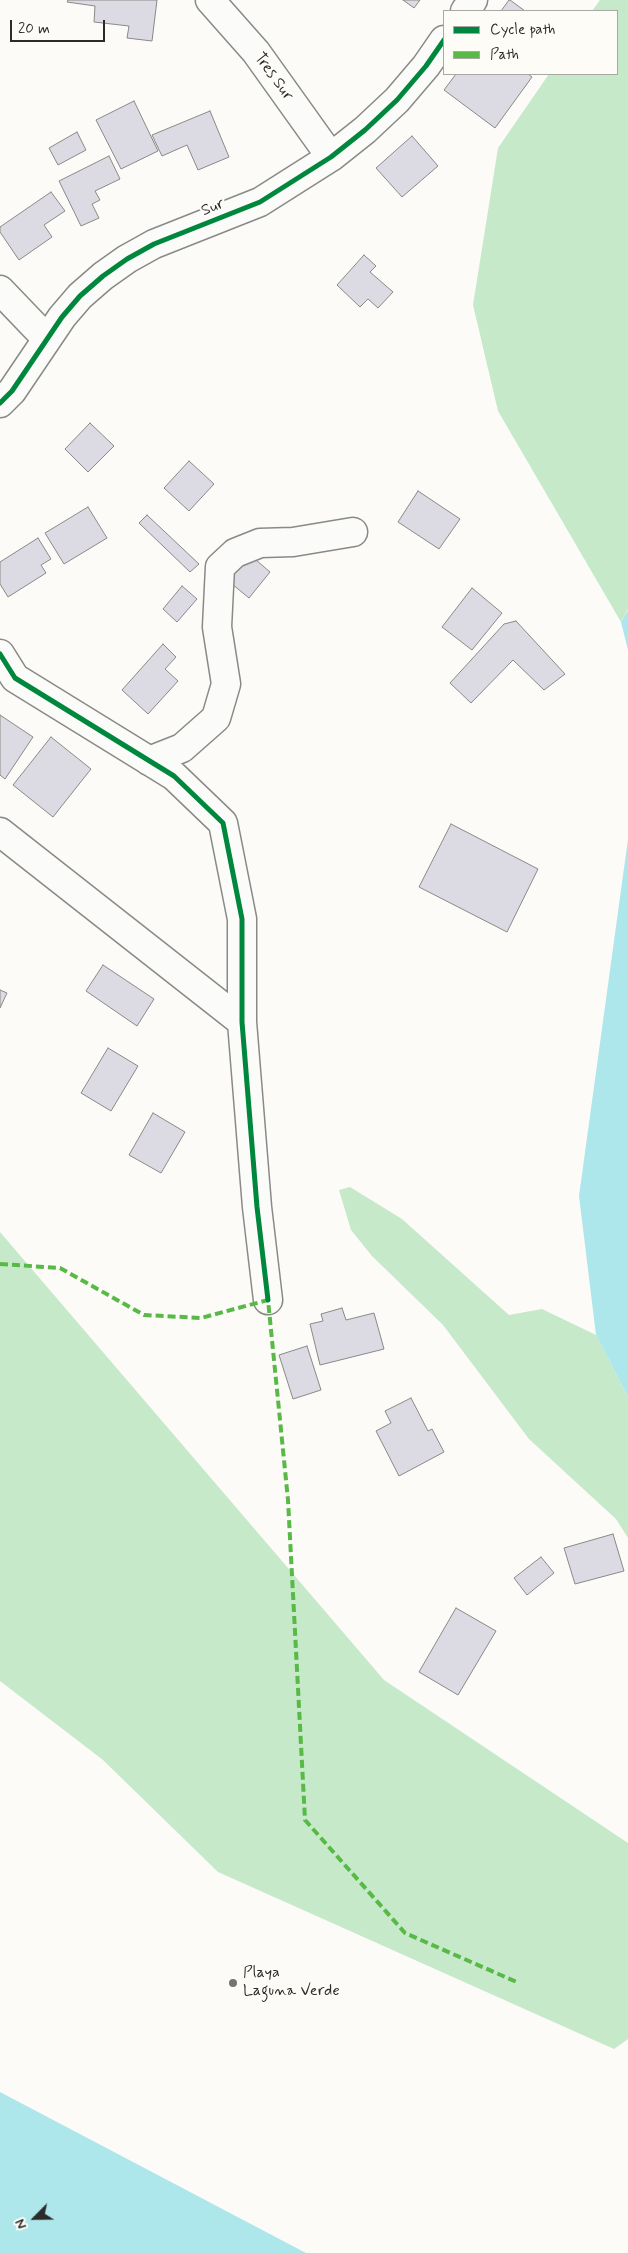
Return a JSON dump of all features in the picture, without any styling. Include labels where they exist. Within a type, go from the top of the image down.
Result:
[{"type":"street","name":"Tres Sur","points":[[210,0],[256,52],[331,157]]},
{"type":"street","name":"Sur","points":[[0,403],[12,392],[47,339],[80,296],[127,259],[154,244],[260,202],[331,157],[365,130],[397,100],[426,66],[443,41]]},
{"type":"street","points":[[0,290],[47,339]]},
{"type":"street","points":[[149,761],[182,748],[216,718],[226,684],[217,627],[220,567],[234,553],[260,543],[292,542],[353,532]]},
{"type":"street","points":[[0,654],[15,678],[174,776],[223,824],[242,919],[242,1022],[256,1206],[268,1300]]},
{"type":"street","points":[[0,832],[242,1022]]},
{"type":"green space","points":[[600,0],[628,0],[628,609],[621,622],[498,411],[473,305],[498,148],[548,75],[618,75],[618,10],[593,10]]},
{"type":"green space","points":[[350,1187],[402,1219],[509,1315],[542,1309],[596,1335],[628,1397],[628,1538],[616,1519],[529,1439],[443,1325],[372,1256],[351,1230],[339,1190]]},
{"type":"green space","points":[[0,1232],[384,1680],[628,1843],[628,2039],[614,2049],[218,1872],[103,1760],[0,1681]]},
{"type":"water","points":[[628,610],[628,650],[621,622]]},
{"type":"water","points":[[628,839],[628,1397],[596,1335],[579,1196]]},
{"type":"water","points":[[0,2092],[306,2253],[0,2253]]},
{"type":"building","points":[[68,0],[157,0],[152,41],[127,38],[129,26],[94,22],[95,6],[67,2]]},
{"type":"building","points":[[403,0],[420,0],[414,8]]},
{"type":"building","points":[[510,0],[524,10],[502,10]]},
{"type":"building","points":[[455,75],[529,75],[532,77],[495,128],[444,90]]},
{"type":"building","points":[[134,101],[158,151],[121,169],[96,120]]},
{"type":"building","points":[[210,111],[229,157],[198,170],[187,145],[162,156],[152,135]]},
{"type":"building","points":[[77,132],[86,150],[58,165],[49,148]]},
{"type":"building","points":[[412,136],[438,166],[402,197],[376,168]]},
{"type":"building","points":[[109,156],[120,179],[95,191],[100,200],[92,204],[99,218],[81,226],[59,181]]},
{"type":"building","points":[[51,192],[65,211],[44,225],[52,237],[19,260],[0,232],[0,227]]},
{"type":"building","points":[[364,255],[376,266],[370,272],[393,292],[378,308],[368,299],[360,307],[337,285]]},
{"type":"building","points":[[90,423],[114,446],[88,472],[65,449]]},
{"type":"building","points":[[189,461],[214,484],[189,511],[164,488]]},
{"type":"building","points":[[418,491],[460,519],[439,549],[398,522]]},
{"type":"building","points":[[88,507],[107,538],[64,564],[45,533]]},
{"type":"building","points":[[147,515],[199,564],[190,572],[139,523]]},
{"type":"building","points":[[38,538],[51,559],[41,565],[46,573],[8,597],[0,584],[0,562]]},
{"type":"building","points":[[249,554],[270,572],[249,598],[227,580]]},
{"type":"building","points":[[182,586],[197,599],[177,622],[163,609]]},
{"type":"building","points":[[472,588],[502,613],[472,650],[442,627]]},
{"type":"building","points":[[516,621],[565,674],[544,690],[513,660],[471,703],[450,683],[504,624]]},
{"type":"building","points":[[163,644],[176,657],[165,669],[178,681],[148,714],[122,690]]},
{"type":"building","points":[[0,715],[33,737],[5,779],[0,775]]},
{"type":"building","points":[[51,737],[91,769],[53,817],[13,785]]},
{"type":"building","points":[[451,824],[538,869],[507,932],[419,887]]},
{"type":"building","points":[[103,965],[154,999],[137,1026],[86,991]]},
{"type":"building","points":[[0,990],[7,993],[0,1008]]},
{"type":"building","points":[[108,1048],[138,1066],[111,1111],[81,1093]]},
{"type":"building","points":[[153,1113],[185,1132],[161,1173],[129,1155]]},
{"type":"building","points":[[342,1308],[346,1320],[374,1313],[384,1349],[320,1365],[310,1324],[323,1321],[321,1314]]},
{"type":"building","points":[[307,1346],[321,1390],[293,1399],[279,1355]]},
{"type":"building","points":[[411,1398],[428,1431],[432,1429],[444,1452],[399,1476],[376,1431],[391,1423],[385,1411]]},
{"type":"building","points":[[613,1534],[624,1571],[575,1584],[564,1548]]},
{"type":"building","points":[[541,1557],[554,1573],[527,1595],[514,1578]]},
{"type":"building","points":[[456,1608],[496,1631],[458,1695],[419,1672]]},
{"type":"marked path","points":[[0,1264],[60,1268],[144,1315],[201,1318],[268,1300],[288,1500],[305,1820],[405,1933],[519,1983]]},
{"type":"cycle path","points":[[0,403],[12,391],[62,317],[80,296],[103,276],[127,259],[154,244],[260,202],[331,157],[365,130],[397,100],[426,66],[443,41]]},
{"type":"cycle path","points":[[0,654],[15,678],[174,776],[223,823],[242,919],[242,1022],[257,1207],[268,1300]]},
{"type":"place","name":"Playa Laguna Verde","points":[[233,1983]]}]
